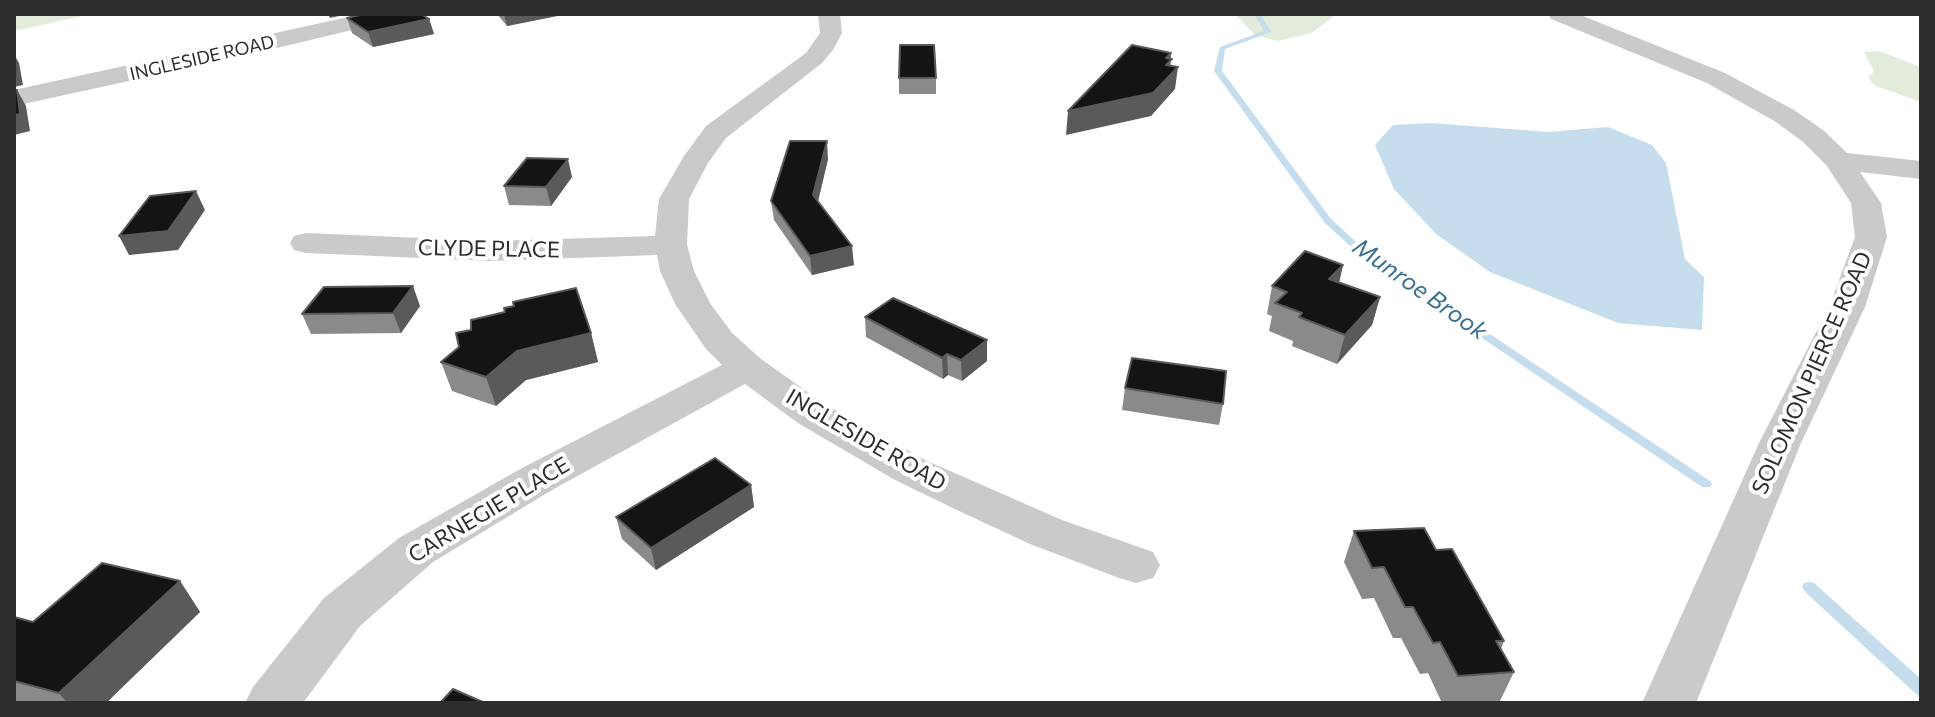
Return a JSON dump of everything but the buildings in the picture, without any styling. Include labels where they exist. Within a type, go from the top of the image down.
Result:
[{"type":"street","name":"INGLESIDE ROAD","points":[[14,98],[390,14]]},
{"type":"street","name":"INGLESIDE ROAD","points":[[829,14],[831,33],[820,52],[716,132],[694,162],[674,199],[671,245],[677,271],[693,304],[719,341],[747,367],[812,414],[910,470],[1046,532],[1136,565]]},
{"type":"street","name":"SOLOMON PIERCE ROAD","points":[[1559,14],[1660,54],[1749,95],[1813,136],[1838,161],[1866,203],[1871,237],[1847,307],[1780,443],[1669,703]]},
{"type":"street","points":[[1838,161],[1921,170]]},
{"type":"street","name":"CLYDE PLACE","points":[[306,243],[491,251],[671,245]]},
{"type":"street","name":"CARNEGIE PLACE","points":[[272,703],[342,612],[416,550],[537,479],[747,367]]},
{"type":"green space","points":[[14,14],[92,14],[14,31]]},
{"type":"green space","points":[[1235,14],[1336,14],[1312,33],[1278,41],[1255,35]]},
{"type":"green space","points":[[1879,51],[1921,67],[1921,102],[1876,86],[1868,78],[1874,71],[1864,52]]},
{"type":"water","points":[[1432,123],[1548,132],[1608,127],[1652,145],[1666,163],[1685,259],[1704,277],[1702,330],[1618,323],[1490,272],[1436,234],[1394,189],[1375,145],[1393,125]]},
{"type":"waterway","name":"Munroe Brook","points":[[1257,14],[1268,32],[1222,48],[1218,71],[1328,221],[1364,254],[1706,484]]},
{"type":"waterway","name":"Munroe Brook","points":[[1809,587],[1921,689]]}]
